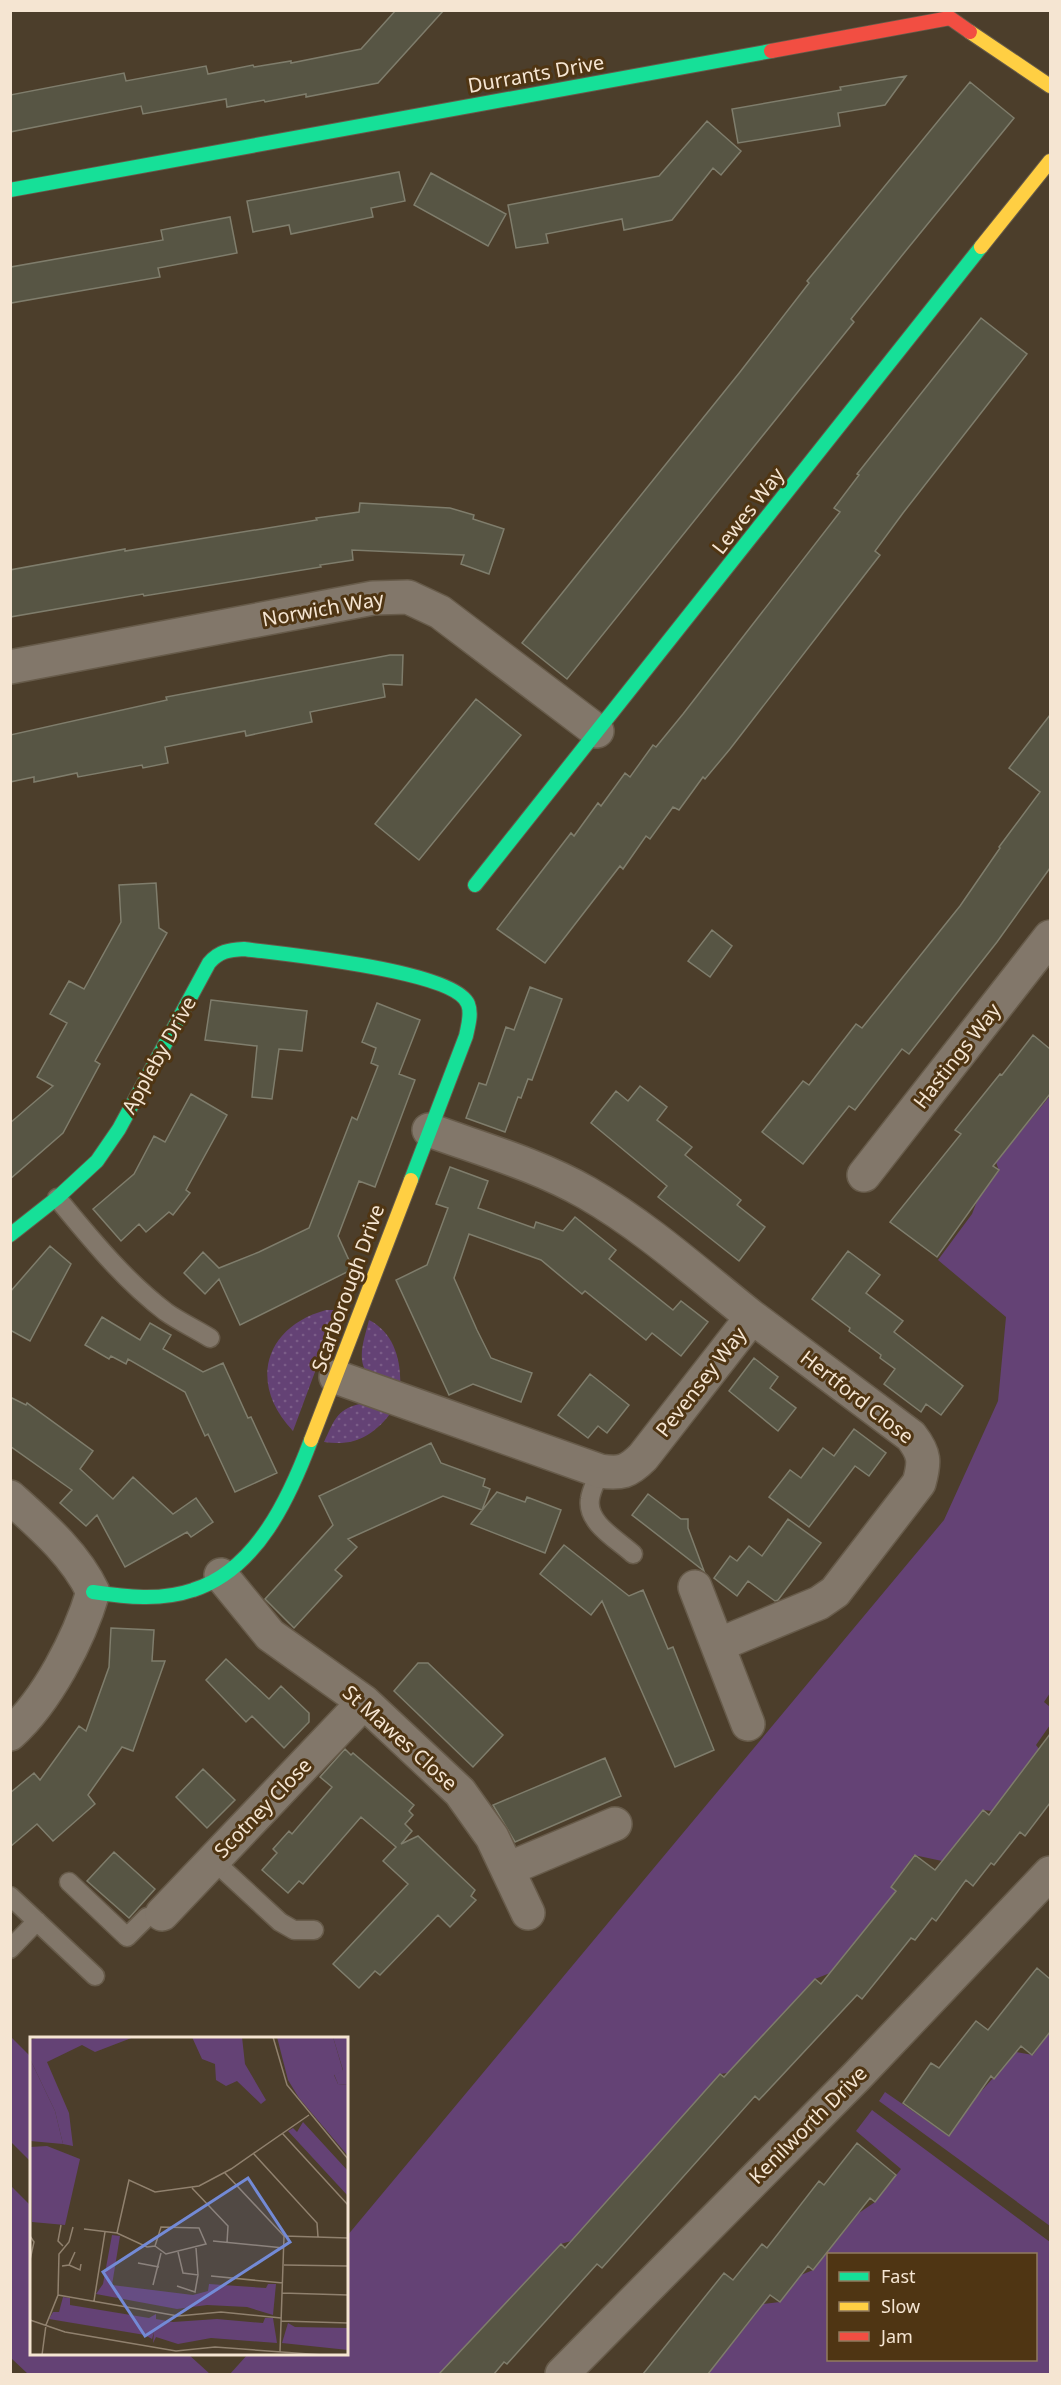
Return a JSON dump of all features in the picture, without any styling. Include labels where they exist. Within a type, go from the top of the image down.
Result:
[{"type":"street","name":"Durrants Drive","points":[[10,190],[953,14],[1050,86]]},
{"type":"street","name":"Lewes Way","points":[[475,885],[1050,161]]},
{"type":"street","name":"Norwich Way","points":[[10,668],[374,598],[408,597],[440,612],[597,731]]},
{"type":"street","name":"Hastings Way","points":[[864,1175],[1050,937]]},
{"type":"street","name":"Appleby Drive","points":[[10,1235],[57,1198],[98,1161],[119,1129],[209,963],[217,954],[244,949],[335,960]]},
{"type":"street","name":"Scarborough Drive","points":[[93,1592],[120,1597],[153,1597],[195,1590],[220,1575],[248,1552],[270,1527],[294,1485],[336,1377],[466,1036],[470,1017],[468,1003],[455,991],[384,968],[335,960]]},
{"type":"street","name":"Pevensey Way","points":[[336,1377],[600,1471],[615,1474],[631,1469],[643,1457],[752,1317],[633,1223],[585,1192],[544,1173],[429,1130]]},
{"type":"street","name":"Hertford Close","points":[[718,1645],[819,1603],[835,1592],[919,1483],[924,1467],[921,1449],[911,1436],[752,1317]]},
{"type":"street","points":[[10,1497],[58,1543],[84,1573],[93,1592],[85,1619],[44,1696],[24,1722],[10,1734]]},
{"type":"street","name":"St Mawes Close","points":[[220,1575],[270,1635],[364,1702],[460,1792],[492,1838],[528,1913]]},
{"type":"street","points":[[695,1587],[748,1724]]},
{"type":"street","name":"Scotney Close","points":[[162,1914],[364,1702]]},
{"type":"street","points":[[508,1869],[615,1824]]},
{"type":"street","name":"Kenilworth Drive","points":[[562,2374],[857,2076],[1050,1873]]},
{"type":"lane","points":[[57,1198],[106,1258],[168,1313],[210,1338]]},
{"type":"lane","points":[[600,1471],[590,1499],[591,1510],[598,1524],[633,1554]]},
{"type":"lane","points":[[214,1861],[280,1922],[294,1930],[314,1930]]},
{"type":"lane","points":[[69,1882],[127,1937],[147,1917],[162,1914]]},
{"type":"lane","points":[[10,1896],[95,1976]]},
{"type":"lane","points":[[10,1949],[37,1921]]},
{"type":"shaded area","points":[[1050,1096],[1050,1693],[1044,1702],[1050,1707],[1050,1725],[1036,1745],[1039,1749],[992,1811],[983,1810],[942,1861],[914,1855],[891,1887],[904,1897],[887,1920],[870,1923],[830,1973],[815,1979],[728,2073],[720,2074],[571,2241],[561,2244],[439,2374],[230,2374],[247,2355],[348,2355],[348,2235],[944,1520],[998,1401],[1006,1317],[938,1260],[972,1214],[979,1196],[999,1171],[996,1162]]},
{"type":"shaded area","points":[[326,1310],[338,1310],[293,1431],[279,1413],[270,1395],[267,1377],[269,1359],[276,1343],[288,1329],[305,1318]]},
{"type":"shaded area","points":[[369,1320],[378,1326],[391,1341],[400,1369],[400,1389],[376,1380],[365,1369],[362,1349]]},
{"type":"shaded area","points":[[364,1403],[393,1410],[379,1426],[355,1441],[324,1442],[334,1421],[342,1411]]},
{"type":"shaded area","points":[[1050,2032],[1050,2226],[879,2101],[885,2092],[949,2136],[978,2095],[1016,2052],[1033,2055]]},
{"type":"shaded area","points":[[11,2037],[30,2056],[30,2161],[11,2142]]},
{"type":"shaded area","points":[[872,2110],[1050,2242],[1050,2374],[708,2374],[763,2304],[780,2302],[801,2275],[813,2270],[859,2213],[875,2202],[901,2169],[856,2131]]},
{"type":"shaded area","points":[[11,2186],[30,2205],[30,2355],[189,2355],[210,2374],[28,2374],[11,2358]]},
{"type":"building","points":[[396,10],[444,10],[378,83],[306,97],[306,94],[227,107],[226,99],[143,114],[141,106],[10,132],[10,95],[124,73],[126,81],[206,66],[208,74],[253,65],[254,67],[291,61],[291,63],[361,49]]},
{"type":"building","points":[[906,76],[885,105],[838,113],[840,126],[738,143],[732,109]]},
{"type":"building","points":[[970,82],[1014,118],[851,319],[854,322],[567,679],[522,643],[740,372],[809,283],[807,281]]},
{"type":"building","points":[[707,121],[741,151],[721,175],[713,168],[672,220],[624,230],[622,219],[546,234],[548,243],[516,248],[508,205],[659,176]]},
{"type":"building","points":[[399,172],[405,201],[371,208],[373,217],[291,234],[289,225],[253,232],[247,201]]},
{"type":"building","points":[[431,173],[506,214],[488,246],[414,205]]},
{"type":"building","points":[[230,217],[237,253],[158,268],[160,277],[11,303],[11,267],[163,240],[161,230]]},
{"type":"building","points":[[981,318],[1027,354],[903,513],[875,551],[880,555],[730,749],[705,779],[703,777],[679,810],[673,807],[650,839],[646,836],[623,869],[620,866],[545,963],[497,929],[571,833],[574,836],[598,803],[601,806],[625,773],[630,777],[653,745],[656,747],[683,714],[840,512],[834,508],[859,475],[857,474]]},
{"type":"building","points":[[360,503],[450,508],[474,515],[473,519],[504,529],[489,574],[461,564],[464,555],[352,550],[353,560],[320,565],[321,567],[10,617],[10,570],[125,549],[125,551],[359,512]]},
{"type":"building","points":[[390,655],[403,655],[402,685],[383,684],[385,697],[310,712],[312,722],[246,736],[245,731],[165,747],[168,763],[143,768],[142,765],[78,777],[77,773],[34,782],[34,777],[10,782],[10,735],[167,700],[166,697]]},
{"type":"building","points":[[476,699],[521,735],[419,860],[375,824]]},
{"type":"building","points":[[1050,715],[1050,868],[997,942],[909,1054],[902,1049],[855,1110],[849,1106],[803,1164],[762,1132],[803,1081],[809,1085],[856,1024],[862,1028],[960,906],[999,847],[1040,792],[1009,768]]},
{"type":"building","points":[[156,883],[159,928],[167,933],[95,1061],[100,1064],[63,1133],[10,1179],[10,1123],[53,1086],[37,1077],[67,1023],[50,1014],[69,981],[84,989],[121,922],[119,885]]},
{"type":"building","points":[[712,930],[732,946],[710,977],[688,961]]},
{"type":"building","points":[[530,987],[562,999],[532,1080],[528,1079],[521,1098],[518,1097],[505,1132],[466,1118],[479,1083],[486,1085],[506,1027],[514,1030]]},
{"type":"building","points":[[211,1000],[307,1011],[302,1051],[279,1049],[272,1099],[252,1097],[257,1046],[205,1040]]},
{"type":"building","points":[[377,1003],[420,1020],[399,1074],[415,1080],[375,1187],[359,1181],[338,1236],[353,1269],[240,1325],[219,1279],[205,1294],[184,1273],[203,1252],[219,1268],[309,1228],[352,1117],[357,1120],[378,1066],[371,1063],[376,1048],[362,1042]]},
{"type":"building","points":[[1033,1035],[1050,1049],[1050,1094],[993,1166],[999,1170],[937,1257],[890,1222],[961,1134],[955,1130]]},
{"type":"building","points":[[640,1086],[667,1107],[657,1120],[692,1147],[685,1155],[741,1200],[737,1205],[765,1227],[739,1261],[658,1197],[667,1186],[591,1123],[616,1091],[628,1101]]},
{"type":"building","points":[[191,1094],[227,1115],[186,1190],[190,1193],[173,1215],[169,1212],[146,1232],[139,1224],[121,1241],[93,1209],[134,1174],[154,1136],[165,1142]]},
{"type":"building","points":[[450,1167],[488,1181],[478,1208],[534,1228],[536,1222],[563,1231],[575,1217],[616,1250],[609,1259],[673,1310],[681,1301],[708,1322],[681,1356],[652,1333],[646,1340],[585,1291],[582,1294],[541,1260],[469,1234],[454,1278],[477,1330],[491,1358],[532,1373],[521,1402],[473,1384],[449,1395],[396,1280],[427,1265],[448,1208],[436,1204]]},
{"type":"building","points":[[50,1246],[71,1264],[30,1341],[10,1330],[10,1292]]},
{"type":"building","points":[[848,1251],[880,1275],[866,1293],[903,1321],[894,1332],[963,1386],[941,1415],[926,1404],[921,1412],[884,1384],[895,1369],[880,1358],[881,1355],[849,1331],[850,1328],[812,1299]]},
{"type":"building","points":[[102,1317],[140,1340],[150,1323],[171,1335],[163,1349],[203,1372],[223,1363],[277,1473],[235,1492],[185,1392],[128,1359],[126,1364],[111,1356],[109,1359],[85,1345]]},
{"type":"building","points":[[754,1358],[778,1377],[770,1388],[796,1408],[778,1431],[729,1391]]},
{"type":"building","points":[[590,1374],[629,1405],[607,1433],[598,1426],[588,1438],[558,1415]]},
{"type":"building","points":[[10,1397],[26,1405],[27,1403],[93,1451],[80,1469],[113,1499],[133,1477],[173,1514],[196,1498],[213,1522],[191,1537],[187,1532],[125,1567],[97,1515],[86,1526],[60,1503],[72,1490],[10,1446]]},
{"type":"building","points":[[854,1429],[886,1453],[869,1476],[855,1466],[809,1527],[769,1497],[790,1470],[801,1478],[823,1448],[834,1456]]},
{"type":"building","points":[[431,1443],[441,1463],[485,1479],[483,1486],[490,1489],[482,1510],[443,1496],[348,1539],[357,1547],[335,1570],[342,1576],[294,1628],[265,1599],[333,1525],[319,1496]]},
{"type":"building","points":[[497,1492],[525,1502],[527,1497],[561,1510],[545,1553],[471,1524]]},
{"type":"building","points":[[648,1494],[681,1519],[688,1519],[688,1528],[704,1571],[632,1515]]},
{"type":"building","points":[[788,1519],[821,1543],[778,1600],[775,1601],[748,1581],[737,1596],[714,1578],[730,1556],[737,1561],[749,1546],[762,1556]]},
{"type":"building","points":[[564,1545],[629,1596],[643,1590],[668,1649],[673,1647],[714,1750],[675,1767],[602,1601],[591,1615],[540,1574]]},
{"type":"building","points":[[111,1628],[154,1630],[152,1661],[165,1661],[133,1751],[122,1747],[88,1795],[95,1804],[53,1841],[37,1824],[10,1847],[10,1793],[34,1773],[40,1780],[79,1726],[86,1731],[109,1667]]},
{"type":"building","points":[[226,1659],[269,1699],[281,1686],[309,1713],[309,1722],[284,1748],[252,1716],[246,1722],[206,1680]]},
{"type":"building","points":[[418,1663],[428,1663],[503,1735],[473,1767],[394,1691]]},
{"type":"building","points":[[1050,1734],[1050,1803],[1025,1836],[1020,1832],[994,1865],[991,1863],[973,1886],[966,1880],[936,1921],[932,1918],[915,1940],[911,1938],[862,1999],[857,1995],[759,2100],[755,2096],[602,2268],[597,2264],[507,2364],[504,2362],[494,2374],[439,2374],[561,2244],[565,2248],[720,2074],[724,2077],[815,1979],[821,1984],[896,1891],[891,1887],[915,1855],[935,1870],[983,1810],[989,1815]]},
{"type":"building","points":[[345,1749],[351,1755],[353,1753],[414,1805],[409,1811],[413,1815],[405,1824],[412,1831],[401,1844],[418,1836],[475,1890],[471,1896],[476,1900],[450,1927],[438,1915],[380,1975],[375,1971],[359,1988],[333,1964],[408,1884],[383,1861],[396,1847],[361,1817],[303,1884],[299,1881],[288,1893],[262,1870],[277,1853],[273,1849],[289,1831],[292,1834],[332,1787],[320,1777]]},
{"type":"building","points":[[605,1758],[621,1796],[515,1842],[493,1805]]},
{"type":"building","points":[[203,1769],[235,1800],[207,1828],[176,1797]]},
{"type":"building","points":[[114,1852],[155,1889],[129,1918],[87,1881]]},
{"type":"building","points":[[1037,1968],[1050,1979],[1050,2032],[1032,2055],[1021,2046],[994,2079],[991,2076],[949,2136],[903,2103],[931,2063],[939,2068],[976,2021],[988,2030]]},
{"type":"building","points":[[857,2143],[896,2175],[875,2202],[870,2198],[813,2270],[808,2266],[780,2302],[770,2295],[708,2374],[643,2374],[724,2273],[733,2280],[762,2244],[767,2248],[819,2181],[824,2185]]},
{"type":"traffic: fast","points":[[10,190],[771,51]]},
{"type":"traffic: fast","points":[[475,885],[981,247]]},
{"type":"traffic: fast","points":[[10,1235],[57,1198],[97,1161],[119,1129],[209,963],[221,954],[234,950],[244,949],[328,960],[401,973],[456,992],[468,1004],[470,1016],[466,1036],[411,1180]]},
{"type":"traffic: fast","points":[[93,1592],[131,1596],[169,1596],[193,1590],[216,1580],[253,1549],[268,1528],[293,1484],[311,1440]]},
{"type":"traffic: slow","points":[[970,32],[1050,86]]},
{"type":"traffic: slow","points":[[981,247],[1050,161]]},
{"type":"traffic: slow","points":[[311,1440],[411,1180]]},
{"type":"traffic: jam","points":[[771,51],[950,18],[970,32]]}]
